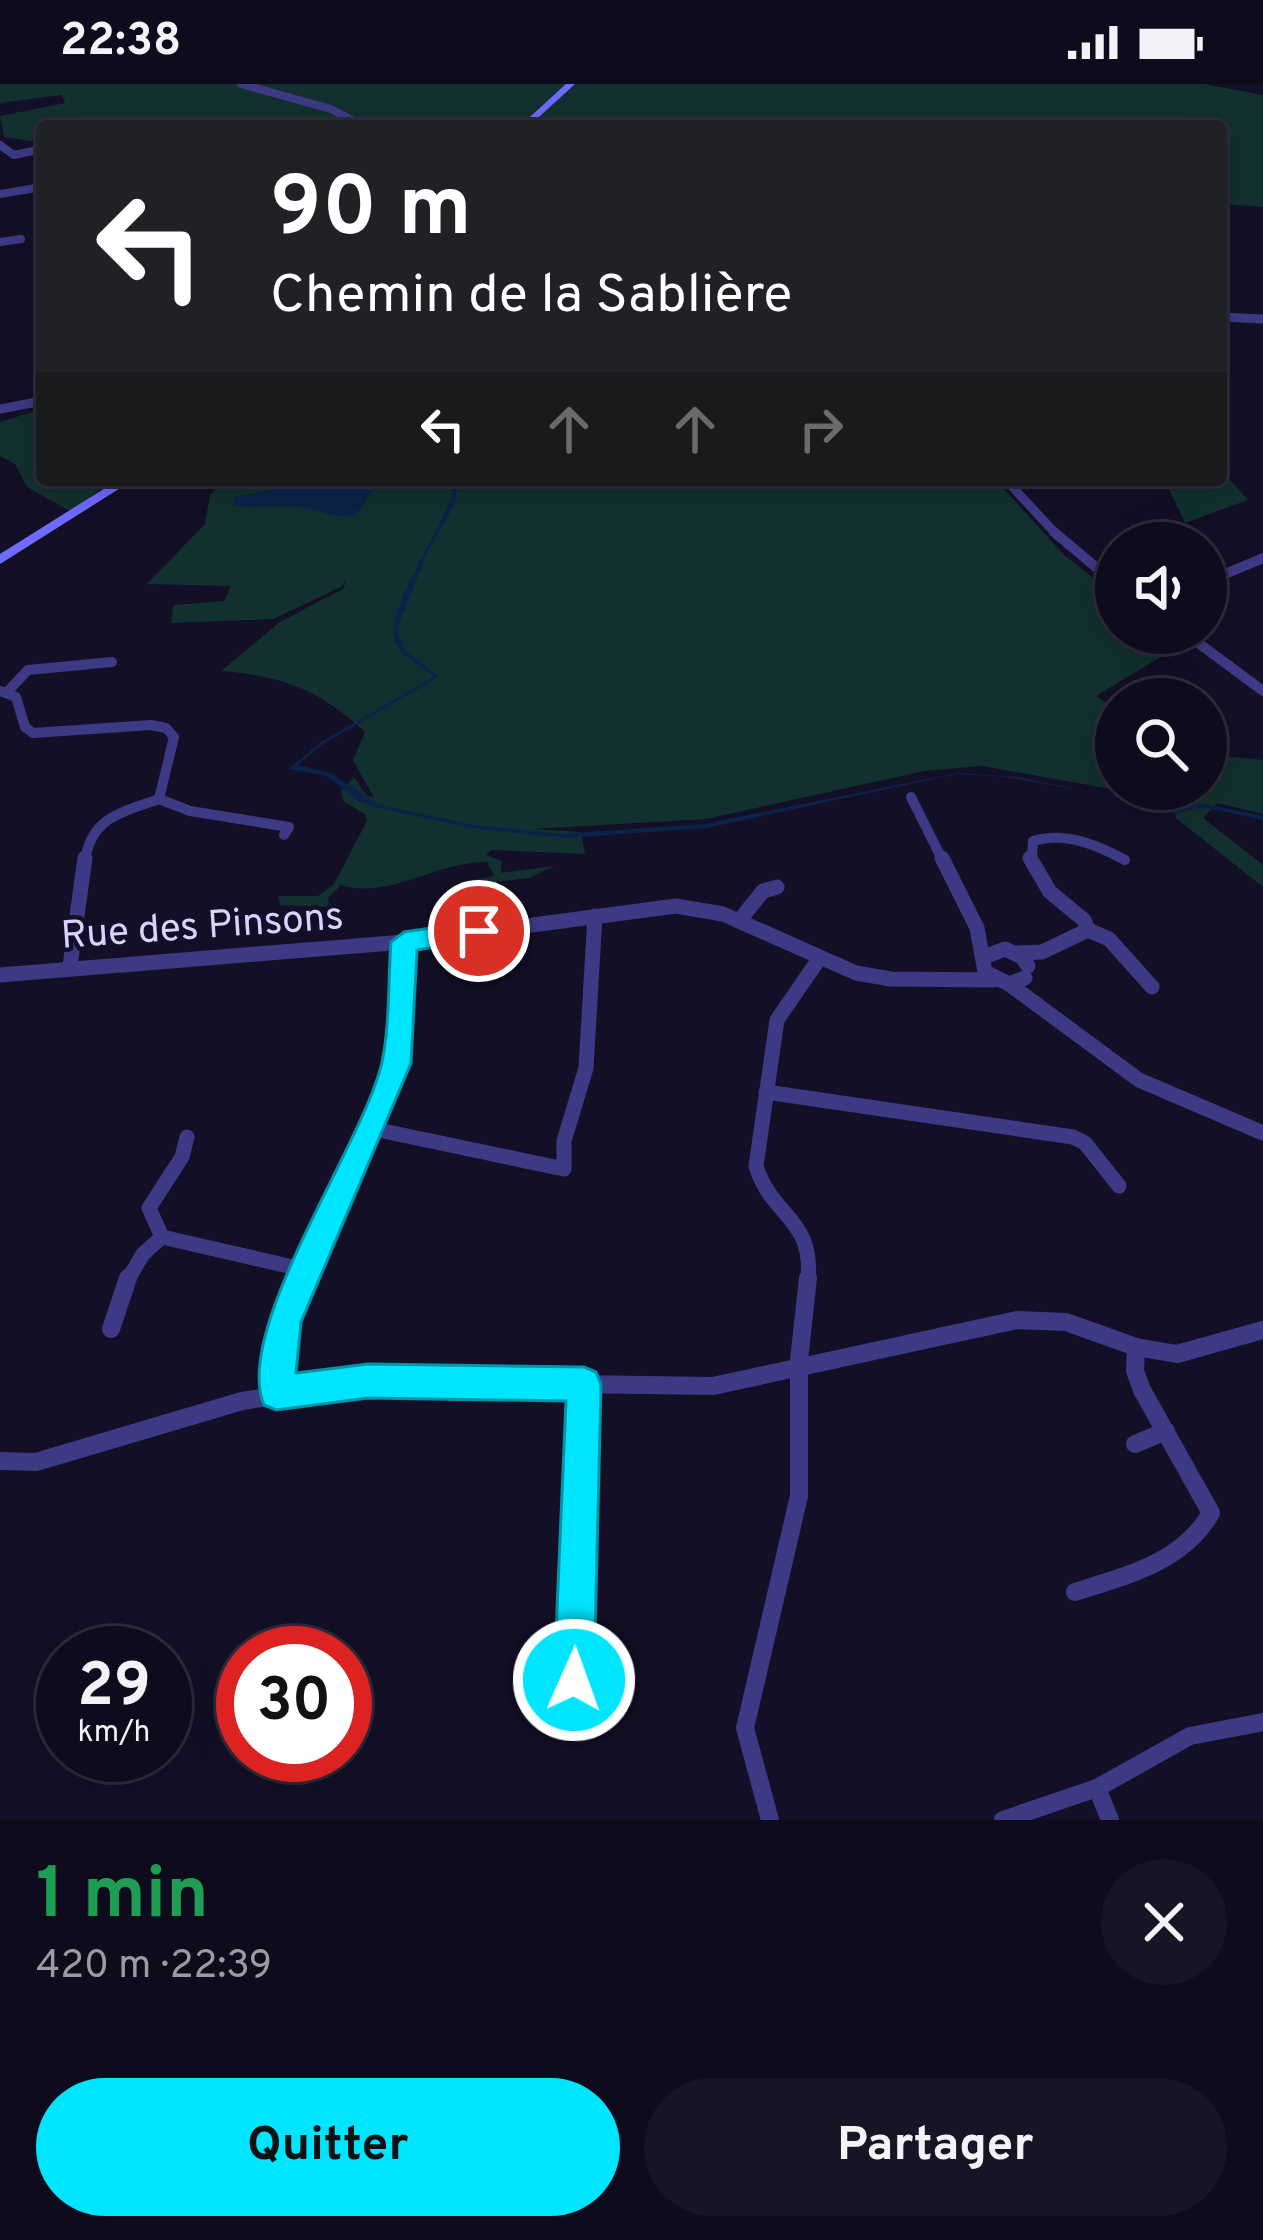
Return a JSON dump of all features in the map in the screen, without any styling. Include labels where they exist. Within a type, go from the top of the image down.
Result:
[{"type":"street","points":[[241,84],[331,109],[352,120]]},
{"type":"street","points":[[531,120],[572,84]]},
{"type":"street","points":[[0,146],[14,155],[36,150]]},
{"type":"street","points":[[4,165],[11,164],[14,155]]},
{"type":"street","points":[[0,194],[36,190]]},
{"type":"street","points":[[0,242],[21,239]]},
{"type":"street","points":[[1227,317],[1263,319]]},
{"type":"street","points":[[0,409],[36,402]]},
{"type":"street","points":[[0,560],[117,486]]},
{"type":"street","points":[[1011,486],[1070,550],[1095,568]]},
{"type":"street","points":[[1227,573],[1263,558]]},
{"type":"street","points":[[1213,654],[1263,691]]},
{"type":"street","points":[[112,662],[28,670],[3,692],[16,697],[25,727],[33,733],[166,728],[174,736],[159,799]]},
{"type":"street","points":[[911,797],[1001,982],[1139,1080],[1263,1133]]},
{"type":"street","points":[[70,967],[88,837],[102,820],[159,799],[196,813],[268,820],[289,827],[284,835]]},
{"type":"street","points":[[1088,930],[1087,922],[1046,886],[1029,856],[1029,845],[1037,838],[1051,837],[1095,845],[1125,860]]},
{"type":"street","points":[[740,921],[763,891],[777,887]]},
{"type":"street","name":"Rue des Pinsons","points":[[0,975],[404,942],[691,906],[740,921],[857,974],[903,982],[1001,982]]},
{"type":"street","points":[[369,1128],[564,1169],[564,1141],[586,1069],[596,916]]},
{"type":"street","points":[[1001,982],[1042,952],[1088,930],[1109,939],[1152,987]]},
{"type":"street","points":[[276,1393],[278,1346],[306,1270],[397,1063],[404,942]]},
{"type":"street","points":[[770,1820],[745,1728],[797,1514],[799,1370],[808,1244],[757,1177],[777,1020],[818,958]]},
{"type":"street","points":[[988,958],[1024,966]]},
{"type":"street","points":[[968,980],[988,958]]},
{"type":"street","points":[[1024,966],[1037,1004]]},
{"type":"street","points":[[766,1092],[1073,1137],[1085,1143],[1119,1186]]},
{"type":"street","points":[[162,1237],[149,1208],[182,1157],[187,1137]]},
{"type":"street","points":[[111,1329],[119,1298],[146,1248],[162,1237],[306,1270]]},
{"type":"street","points":[[1,1464],[37,1462],[276,1393],[368,1381],[713,1385],[1017,1320],[1066,1322],[1159,1353],[1192,1353],[1263,1330]]},
{"type":"street","points":[[1075,1592],[1153,1565],[1203,1533],[1211,1513],[1135,1371],[1136,1347]]},
{"type":"street","points":[[574,1680],[584,1384]]},
{"type":"street","points":[[1135,1444],[1166,1431]]},
{"type":"street","points":[[1003,1820],[1096,1788],[1190,1736],[1263,1722]]},
{"type":"street","points":[[1096,1788],[1110,1820]]},
{"type":"green space","points":[[0,84],[1204,84],[1263,95],[1263,207],[1227,204],[1227,120],[36,120],[36,142],[4,137],[0,116],[65,103],[62,95],[0,103]]},
{"type":"green space","points":[[36,411],[36,486],[104,486],[72,512],[27,487],[15,464],[0,456],[0,422]]},
{"type":"green space","points":[[1227,477],[1248,500],[1185,522],[1168,486],[1227,486]]},
{"type":"green space","points":[[218,486],[1001,486],[1063,554],[1095,579],[1095,654],[1166,654],[1126,678],[1095,678],[1095,786],[982,766],[924,771],[706,819],[534,829],[581,832],[585,854],[491,850],[486,855],[502,861],[501,873],[554,866],[529,878],[463,886],[459,882],[494,876],[487,862],[468,863],[378,888],[341,885],[328,898],[329,907],[281,905],[278,896],[318,896],[334,884],[367,821],[365,814],[343,801],[341,791],[354,777],[366,795],[374,798],[353,760],[365,732],[332,705],[299,688],[221,671],[280,622],[343,589],[347,579],[341,587],[273,619],[171,623],[173,605],[224,601],[231,586],[147,584],[205,524],[210,495]]},
{"type":"green space","points":[[1227,756],[1263,760],[1263,814],[1227,805]]},
{"type":"green space","points":[[1174,810],[1210,810],[1203,818],[1263,865],[1263,887],[1176,818]]},
{"type":"water","points":[[290,486],[373,491],[355,516],[295,506],[233,505],[233,498]]},
{"type":"water","points":[[457,486],[455,504],[427,553],[397,629],[404,649],[439,677],[323,744],[298,765],[331,773],[377,804],[469,824],[560,834],[703,824],[957,773],[1018,777],[1093,793],[1006,777],[957,774],[707,828],[566,838],[477,829],[378,808],[357,800],[327,776],[288,769],[321,742],[433,677],[400,650],[394,631],[406,589]]},
{"type":"water","points":[[1216,810],[1263,816],[1263,820]]},
{"type":"route","points":[[479,931],[404,942],[397,1063],[284,1322],[276,1393],[368,1381],[584,1384],[574,1680]]}]
